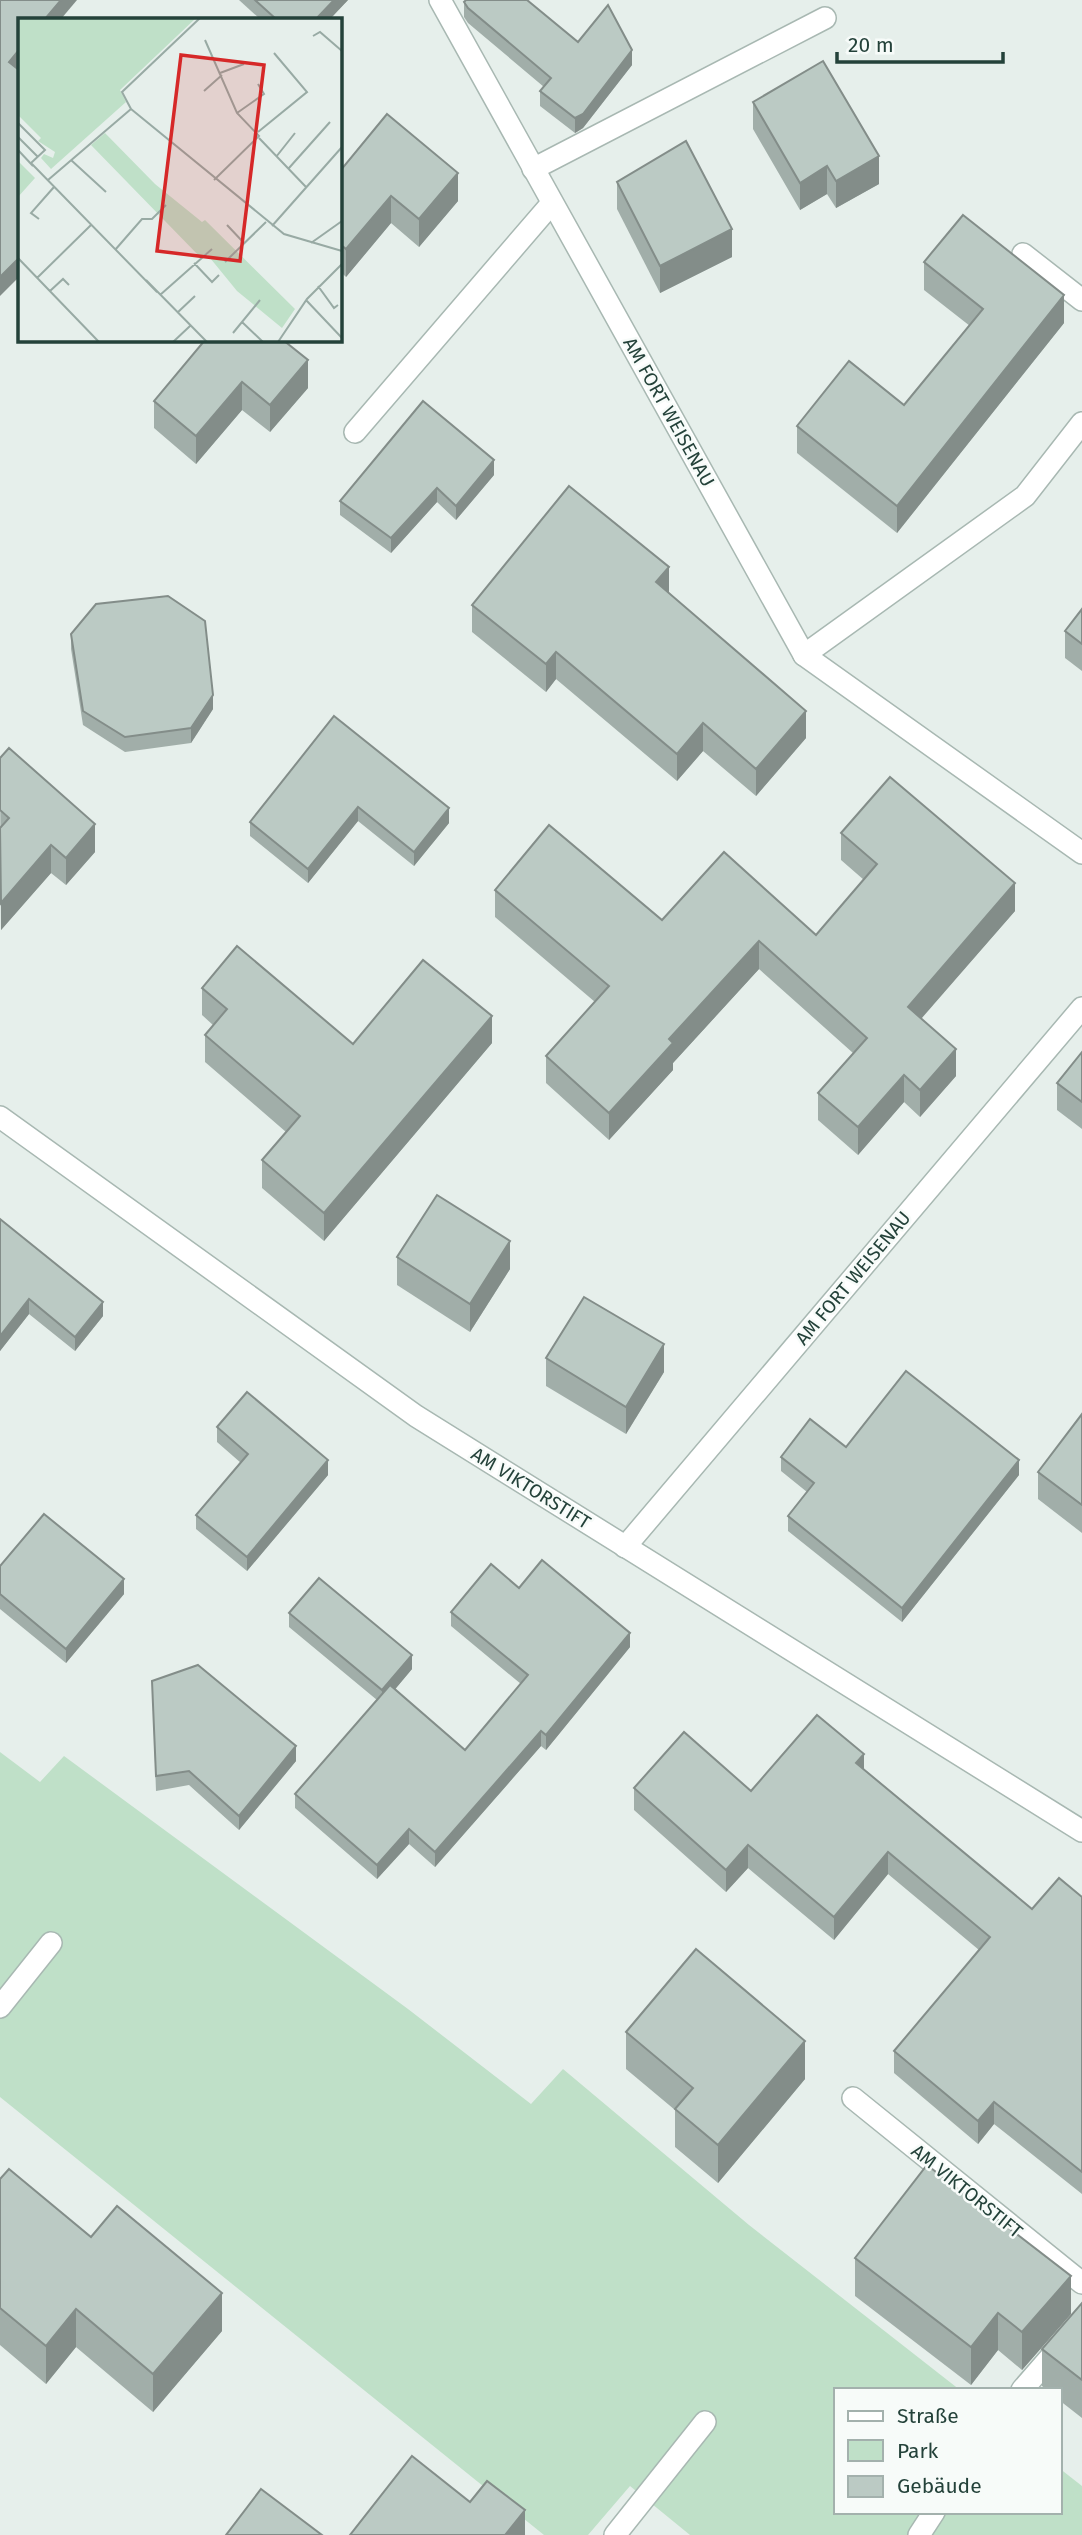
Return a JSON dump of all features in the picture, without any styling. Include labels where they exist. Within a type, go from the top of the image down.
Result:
[{"type":"street","name":"AM FORT WEISENAU","points":[[440,0],[804,655],[1082,853]]},
{"type":"street","points":[[533,169],[825,18]]},
{"type":"street","points":[[355,432],[552,203]]},
{"type":"street","points":[[1023,254],[1082,300]]},
{"type":"street","points":[[804,655],[1025,496],[1082,423]]},
{"type":"street","name":"AM FORT WEISENAU","points":[[625,1547],[1082,1008]]},
{"type":"street","name":"AM VIKTORSTIFT","points":[[0,1116],[416,1416],[1082,1830]]},
{"type":"street","points":[[0,2007],[51,1942]]},
{"type":"street","name":"AM VIKTORSTIFT","points":[[853,2098],[1082,2283]]},
{"type":"street","points":[[1024,2388],[1082,2321]]},
{"type":"street","points":[[615,2535],[705,2422]]},
{"type":"street","points":[[919,2535],[933,2514]]},
{"type":"green space","points":[[0,1752],[40,1782],[64,1756],[408,2009],[531,2104],[563,2069],[749,2225],[957,2388],[834,2388],[834,2514],[1061,2514],[1061,2470],[1082,2486],[1082,2535],[690,2535],[630,2486],[588,2535],[544,2535],[0,2097]]},
{"type":"building","points":[[0,0],[61,0],[46,18],[18,18],[18,51],[9,62],[18,69],[18,259],[0,277]]},
{"type":"building","points":[[255,0],[334,0],[317,18],[275,18]]},
{"type":"building","points":[[527,0],[578,42],[608,5],[632,50],[583,114],[575,118],[540,91],[551,78],[468,8],[464,2]]},
{"type":"building","points":[[823,61],[879,156],[836,181],[827,166],[800,183],[753,102]]},
{"type":"building","points":[[387,114],[458,173],[419,219],[391,196],[346,249],[341,245],[341,170]]},
{"type":"building","points":[[686,141],[732,229],[660,266],[617,182]]},
{"type":"building","points":[[963,215],[1064,295],[897,506],[797,426],[849,361],[904,405],[983,309],[924,262]]},
{"type":"building","points":[[204,341],[284,341],[308,360],[270,405],[242,382],[196,436],[154,401]]},
{"type":"building","points":[[423,401],[494,460],[456,506],[437,488],[391,538],[340,501]]},
{"type":"building","points":[[569,486],[669,567],[656,582],[806,711],[756,769],[703,723],[677,754],[556,652],[546,664],[472,605]]},
{"type":"building","points":[[168,596],[205,621],[213,695],[191,728],[125,737],[83,711],[71,634],[96,604]]},
{"type":"building","points":[[1082,609],[1082,644],[1065,631]]},
{"type":"building","points":[[334,716],[449,808],[414,852],[358,807],[308,869],[250,822]]},
{"type":"building","points":[[9,748],[95,824],[66,858],[51,845],[1,903],[0,828],[9,818],[0,810],[0,758]]},
{"type":"building","points":[[890,777],[1015,883],[908,1007],[956,1049],[920,1090],[904,1075],[858,1127],[818,1093],[867,1038],[759,941],[669,1039],[673,1043],[609,1113],[546,1056],[609,986],[495,890],[549,825],[662,920],[724,852],[816,935],[877,864],[841,833]]},
{"type":"building","points":[[237,946],[353,1044],[423,960],[492,1016],[324,1213],[262,1160],[300,1116],[205,1035],[227,1009],[202,988]]},
{"type":"building","points":[[1082,1052],[1082,1102],[1057,1083]]},
{"type":"building","points":[[437,1195],[510,1241],[470,1304],[397,1257]]},
{"type":"building","points":[[0,1219],[103,1302],[75,1337],[29,1299],[0,1336]]},
{"type":"building","points":[[584,1297],[664,1344],[626,1407],[546,1358]]},
{"type":"building","points":[[906,1371],[1019,1460],[902,1608],[788,1516],[814,1483],[781,1457],[810,1419],[846,1447]]},
{"type":"building","points":[[247,1392],[328,1460],[247,1557],[196,1515],[248,1454],[217,1427]]},
{"type":"building","points":[[1082,1414],[1082,1505],[1038,1472]]},
{"type":"building","points":[[44,1514],[124,1579],[66,1649],[0,1594],[0,1566]]},
{"type":"building","points":[[542,1560],[630,1633],[546,1735],[541,1731],[435,1852],[409,1829],[377,1865],[295,1794],[390,1685],[465,1750],[528,1675],[451,1612],[491,1564],[519,1588]]},
{"type":"building","points":[[319,1578],[412,1655],[382,1690],[289,1613]]},
{"type":"building","points":[[198,1665],[296,1746],[239,1816],[189,1771],[156,1776],[152,1681]]},
{"type":"building","points":[[817,1715],[864,1754],[856,1763],[1032,1909],[1059,1878],[1082,1897],[1082,2172],[994,2102],[978,2121],[894,2051],[990,1937],[888,1852],[834,1917],[748,1845],[726,1870],[634,1788],[684,1732],[751,1791]]},
{"type":"building","points":[[696,1949],[805,2041],[718,2145],[675,2109],[693,2088],[626,2032]]},
{"type":"building","points":[[927,2165],[1071,2276],[1022,2332],[998,2313],[971,2347],[855,2258]]},
{"type":"building","points":[[9,2169],[91,2237],[117,2206],[222,2293],[153,2374],[76,2309],[46,2346],[0,2308],[0,2179]]},
{"type":"building","points":[[1082,2303],[1082,2380],[1042,2349]]},
{"type":"building","points":[[412,2456],[470,2502],[487,2481],[525,2510],[505,2535],[350,2535]]},
{"type":"building","points":[[261,2489],[322,2535],[226,2535]]}]
